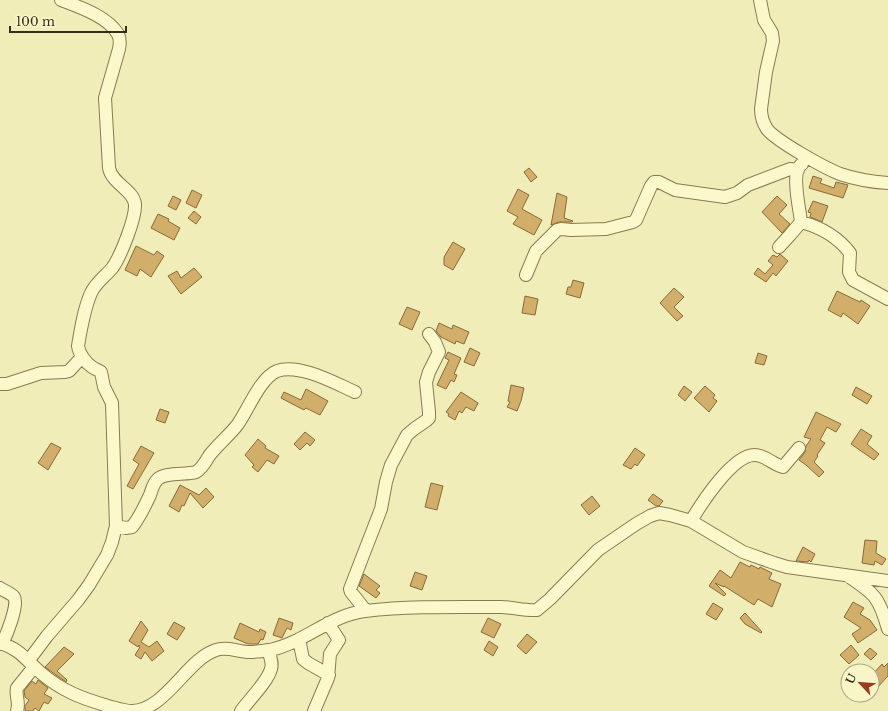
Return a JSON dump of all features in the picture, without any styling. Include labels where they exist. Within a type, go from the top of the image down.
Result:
[{"type":"street","points":[[16,711],[18,706],[17,688],[47,636],[78,600],[107,556],[116,526],[112,403],[104,387],[100,372],[92,367],[82,357],[78,350],[78,346],[88,303],[97,283],[116,262],[133,219],[135,204],[130,194],[110,174],[109,168],[105,98],[120,41],[118,34],[112,26],[91,12],[61,0]]},
{"type":"street","points":[[760,0],[764,20],[772,33],[773,41],[761,104],[761,114],[767,128],[770,132],[815,162],[840,174],[888,183]]},
{"type":"street","points":[[779,247],[801,222],[796,189],[800,165],[815,162]]},
{"type":"street","points":[[526,275],[539,247],[544,244],[557,230],[606,229],[636,220],[654,182],[658,182],[675,190],[725,197],[737,193],[748,185],[790,169],[798,170]]},
{"type":"street","points":[[801,222],[823,230],[835,238],[850,253],[849,272],[853,280],[888,299]]},
{"type":"street","points":[[366,611],[350,589],[381,509],[391,465],[409,433],[429,418],[426,382],[429,372],[439,352],[435,342],[429,334]]},
{"type":"street","points":[[0,384],[7,384],[41,373],[69,371],[82,357]]},
{"type":"street","points":[[116,526],[126,528],[132,527],[150,496],[155,483],[160,477],[190,473],[200,470],[216,447],[237,424],[258,390],[272,374],[284,370],[297,370],[355,392]]},
{"type":"street","points":[[691,520],[717,481],[740,461],[748,456],[758,455],[783,467],[799,448]]},
{"type":"street","points":[[0,588],[12,596],[15,601],[10,626],[1,644],[12,648],[52,682],[72,694],[132,711],[141,709],[161,698],[200,659],[216,650],[223,649],[249,652],[268,650],[288,645],[350,614],[412,607],[503,607],[537,610],[550,599],[598,550],[636,524],[659,513],[670,514],[691,520],[735,548],[760,559],[787,567],[888,581]]},
{"type":"street","points":[[847,575],[874,595],[882,610],[888,629]]},
{"type":"street","points":[[314,711],[329,675],[330,654],[339,640],[328,624]]},
{"type":"street","points":[[300,639],[303,659],[329,675]]},
{"type":"street","points":[[241,710],[266,679],[272,668],[271,657],[268,650]]},
{"type":"building","points":[[529,168],[537,177],[531,182],[524,172]]},
{"type":"building","points":[[813,176],[822,179],[820,183],[834,188],[836,182],[848,185],[843,198],[809,188]]},
{"type":"building","points":[[518,189],[529,195],[522,209],[542,220],[534,235],[513,224],[518,217],[507,211]]},
{"type":"building","points":[[192,190],[202,195],[196,208],[186,203]]},
{"type":"building","points":[[557,193],[567,197],[564,218],[573,221],[572,222],[559,222],[551,225]]},
{"type":"building","points":[[173,196],[181,200],[176,210],[168,206]]},
{"type":"building","points":[[777,196],[787,205],[779,214],[790,224],[782,233],[762,212]]},
{"type":"building","points":[[813,201],[828,206],[822,222],[810,217],[811,213],[808,212]]},
{"type":"building","points":[[194,211],[201,217],[196,224],[188,218]]},
{"type":"building","points":[[158,214],[169,219],[168,221],[180,228],[174,240],[151,228]]},
{"type":"building","points":[[453,242],[465,249],[453,270],[444,265],[444,257]]},
{"type":"building","points":[[136,246],[154,255],[157,251],[164,256],[151,277],[140,269],[137,276],[125,270]]},
{"type":"building","points":[[780,254],[788,261],[776,276],[773,273],[766,282],[754,274],[758,268],[765,274],[773,265],[768,261],[773,255],[777,257]]},
{"type":"building","points":[[194,268],[202,277],[181,294],[168,276],[177,271],[181,278]]},
{"type":"building","points":[[573,280],[584,283],[580,298],[566,294],[568,287],[571,287]]},
{"type":"building","points":[[674,288],[684,297],[674,307],[683,316],[677,321],[660,303]]},
{"type":"building","points":[[837,291],[860,302],[861,300],[870,306],[858,324],[843,313],[841,317],[828,310]]},
{"type":"building","points":[[525,296],[538,299],[535,315],[522,313]]},
{"type":"building","points":[[407,307],[420,312],[412,330],[399,324]]},
{"type":"building","points":[[439,323],[452,329],[453,325],[469,332],[464,344],[456,341],[455,344],[441,337],[436,331]]},
{"type":"building","points":[[470,348],[480,353],[474,366],[464,362]]},
{"type":"building","points":[[448,352],[461,358],[454,374],[457,375],[454,382],[451,380],[446,389],[437,385],[449,360],[445,358]]},
{"type":"building","points":[[758,353],[767,356],[764,365],[755,363]]},
{"type":"building","points":[[511,385],[524,388],[517,411],[507,407],[510,402],[508,401]]},
{"type":"building","points":[[684,386],[692,392],[685,401],[678,395]]},
{"type":"building","points":[[705,386],[715,395],[713,398],[717,401],[709,412],[694,398]]},
{"type":"building","points":[[856,387],[872,396],[867,404],[852,395]]},
{"type":"building","points":[[306,389],[328,401],[320,415],[306,408],[304,410],[281,398],[284,392],[301,400]]},
{"type":"building","points":[[461,392],[478,403],[474,411],[466,407],[462,413],[459,411],[455,420],[448,416],[449,414],[446,412]]},
{"type":"building","points":[[160,409],[169,412],[165,423],[156,420]]},
{"type":"building","points":[[816,412],[841,424],[836,432],[827,427],[820,440],[825,443],[814,462],[824,472],[819,477],[799,460],[805,452],[806,446],[811,439],[804,437]]},
{"type":"building","points":[[861,429],[872,436],[867,444],[879,454],[874,460],[851,444]]},
{"type":"building","points":[[305,432],[315,440],[310,446],[307,443],[300,450],[294,444]]},
{"type":"building","points":[[258,439],[266,446],[265,448],[279,456],[274,464],[267,460],[258,472],[252,467],[254,465],[245,455]]},
{"type":"building","points":[[51,443],[61,448],[48,470],[38,463]]},
{"type":"building","points":[[141,446],[154,453],[133,489],[127,486],[139,464],[133,460]]},
{"type":"building","points":[[635,448],[645,455],[637,466],[635,464],[631,469],[623,465]]},
{"type":"building","points":[[431,483],[443,486],[437,510],[425,507]]},
{"type":"building","points":[[180,485],[199,495],[206,488],[214,497],[203,508],[190,493],[184,506],[182,505],[179,512],[169,506]]},
{"type":"building","points":[[653,494],[663,501],[659,506],[656,506],[648,500]]},
{"type":"building","points":[[592,496],[600,506],[589,515],[581,505]]},
{"type":"building","points":[[865,540],[877,541],[876,553],[886,559],[882,565],[875,561],[874,565],[862,563]]},
{"type":"building","points":[[803,547],[815,554],[811,562],[809,560],[808,562],[796,561]]},
{"type":"building","points":[[740,562],[750,567],[751,565],[759,569],[760,567],[772,573],[769,579],[781,584],[772,607],[758,599],[754,605],[724,586],[715,583],[726,594],[724,596],[709,586],[720,570],[731,578]]},
{"type":"building","points":[[415,572],[427,576],[422,590],[410,586]]},
{"type":"building","points":[[364,574],[380,586],[376,590],[380,593],[376,598],[359,586]]},
{"type":"building","points":[[853,602],[864,608],[860,614],[870,620],[877,630],[858,643],[852,634],[861,628],[844,617]]},
{"type":"building","points":[[713,603],[723,609],[716,620],[706,614]]},
{"type":"building","points":[[745,613],[762,632],[761,633],[745,624],[740,618]]},
{"type":"building","points":[[279,618],[293,623],[291,630],[287,628],[282,638],[273,635]]},
{"type":"building","points":[[488,618],[501,624],[494,638],[481,632]]},
{"type":"building","points":[[141,621],[148,630],[141,642],[149,647],[157,641],[164,651],[152,661],[145,652],[141,659],[135,655],[140,647],[139,645],[138,647],[129,641]]},
{"type":"building","points":[[174,622],[185,628],[177,640],[167,634]]},
{"type":"building","points":[[240,623],[259,632],[260,629],[266,632],[263,640],[261,639],[258,644],[248,644],[234,638]]},
{"type":"building","points":[[527,634],[537,642],[526,654],[517,646]]},
{"type":"building","points":[[489,641],[498,647],[493,656],[484,650]]},
{"type":"building","points":[[851,645],[859,655],[850,663],[848,663],[840,655]]},
{"type":"building","points":[[64,647],[74,654],[57,671],[67,680],[66,682],[45,667]]},
{"type":"building","points":[[870,648],[877,654],[871,660],[864,654]]},
{"type":"building","points":[[888,663],[888,676],[880,685],[880,666],[882,664],[884,667]]},
{"type":"building","points":[[38,680],[48,688],[44,694],[52,698],[48,704],[44,702],[39,711],[35,708],[33,711],[27,711],[25,710],[25,706],[29,700],[25,697],[24,691],[32,681],[36,684]]}]
